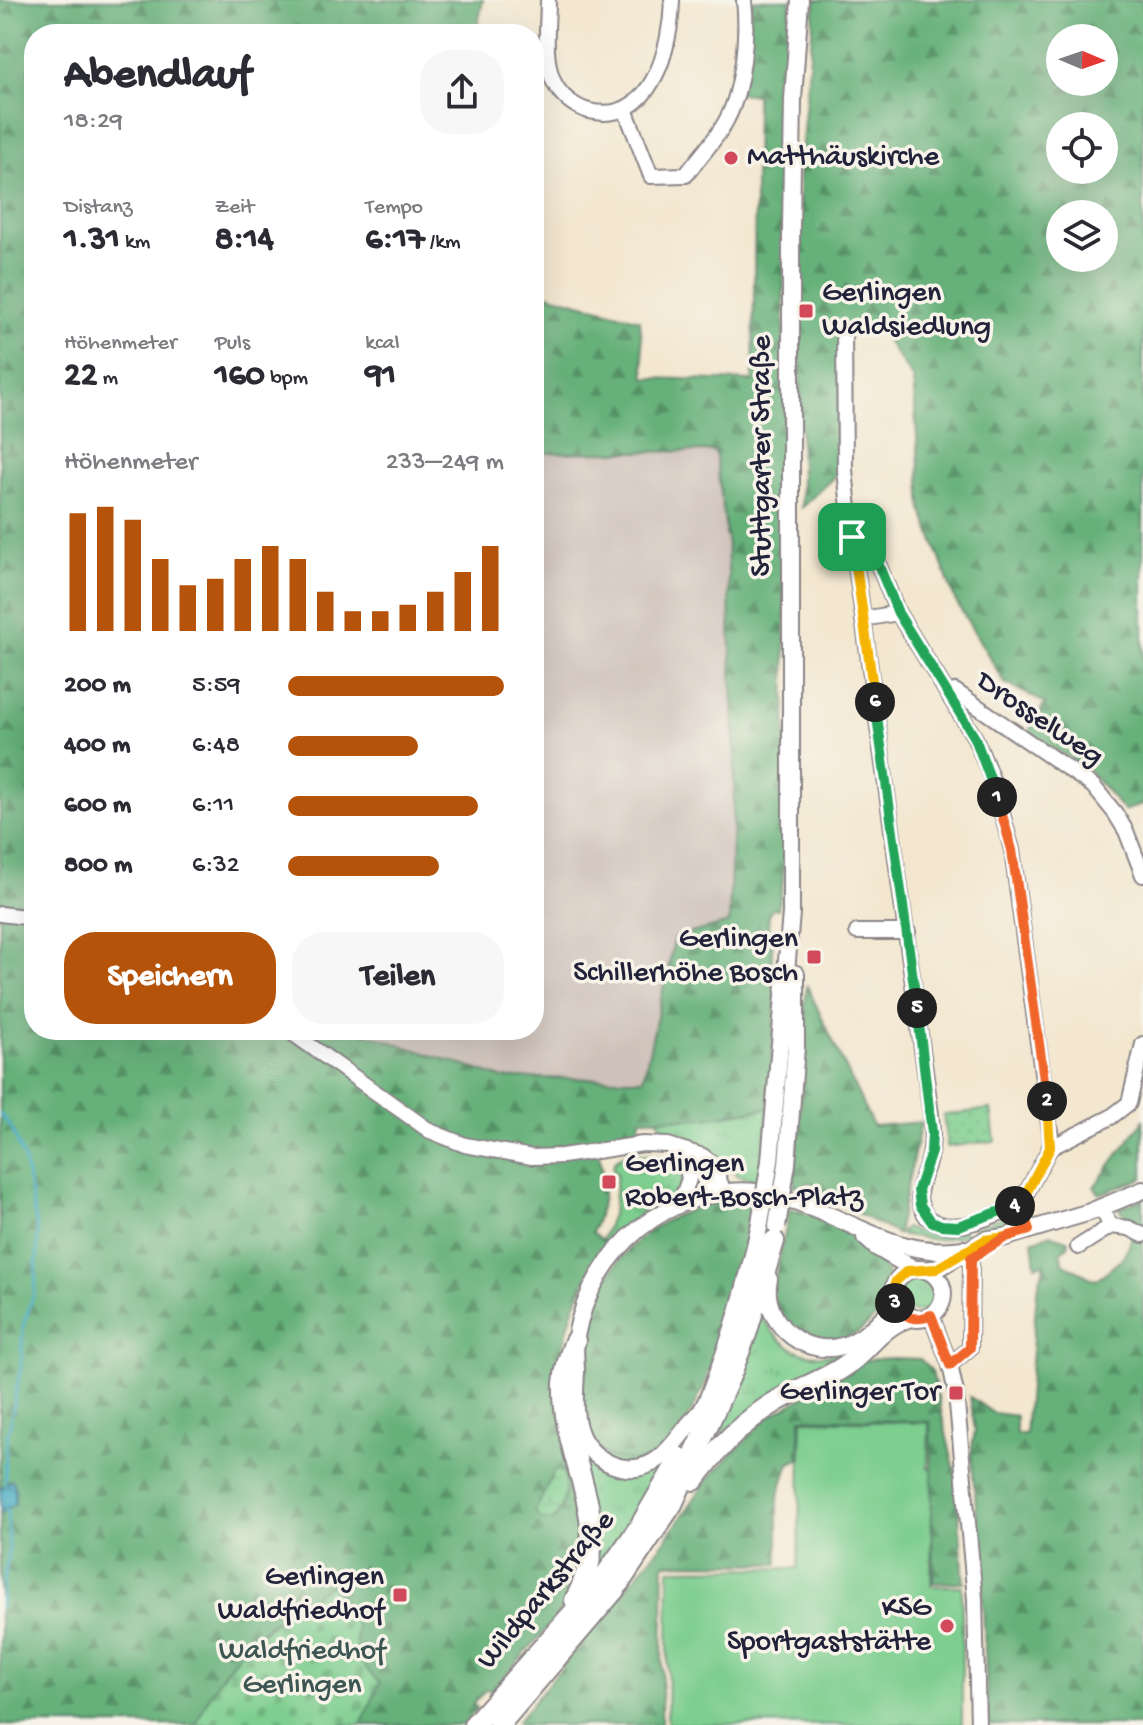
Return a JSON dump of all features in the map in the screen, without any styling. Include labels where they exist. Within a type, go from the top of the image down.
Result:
[{"type":"highway","name":"Wildparkstraße","points":[[493,1714],[615,1589],[672,1504],[730,1376],[776,1234]]},
{"type":"highway","points":[[672,1504],[687,1490],[725,1441],[745,1423],[772,1404],[845,1366],[902,1311]]},
{"type":"highway","points":[[560,1626],[583,1586],[592,1550],[590,1507],[574,1452],[565,1401],[566,1366],[575,1341]]},
{"type":"highway","name":"Wildparkstraße","points":[[493,1714],[560,1626],[600,1583],[639,1528],[666,1483],[702,1411]]},
{"type":"main road","name":"Stuttgarter Straße","points":[[800,0],[794,66],[791,227],[791,913],[787,1164],[773,1265],[766,1292],[768,1305],[788,1334],[817,1347],[842,1346],[902,1311]]},
{"type":"main road","name":"Stuttgarter Straße","points":[[760,1223],[789,1039]]},
{"type":"main road","points":[[968,1254],[941,1284],[942,1303],[931,1315],[920,1319],[902,1311],[893,1289],[896,1281],[907,1271],[936,1269],[968,1254],[1006,1237],[1101,1208],[1143,1190]]},
{"type":"main road","points":[[702,1411],[666,1454],[651,1463],[627,1468],[600,1458],[584,1442],[578,1426],[575,1341],[593,1286],[608,1261],[636,1229],[680,1203],[716,1192],[757,1192]]},
{"type":"main road","points":[[791,1201],[816,1208],[856,1229],[908,1248],[968,1254]]},
{"type":"main road","name":"Wildparkstraße","points":[[702,1411],[747,1287],[760,1223]]},
{"type":"main road","points":[[856,1229],[876,1247],[941,1284]]},
{"type":"main road","points":[[876,1247],[896,1281]]},
{"type":"street","points":[[548,0],[549,62],[553,81],[571,102],[590,111],[610,112],[625,109],[649,88],[659,69],[669,32],[672,0]]},
{"type":"street","points":[[625,109],[651,176],[686,175],[724,124],[733,106],[743,49],[744,0]]},
{"type":"street","points":[[844,329],[845,470],[852,537],[932,1124],[931,1152],[918,1190],[920,1205],[927,1217],[936,1223],[958,1226],[1020,1205],[1050,1148],[1047,1095],[1012,850],[994,784],[975,738],[898,613],[866,534],[852,537]]},
{"type":"street","points":[[863,619],[898,613]]},
{"type":"street","name":"Drosselweg","points":[[950,694],[955,691],[1093,786],[1126,831],[1143,875]]},
{"type":"street","points":[[0,914],[24,917]]},
{"type":"street","points":[[857,932],[908,932]]},
{"type":"street","points":[[302,1040],[430,1131],[465,1145],[532,1157],[562,1156],[643,1144],[668,1145],[684,1151],[716,1192]]},
{"type":"street","points":[[1050,1148],[1111,1117],[1129,1103],[1143,1044]]},
{"type":"street","points":[[680,1203],[689,1179],[684,1151]]},
{"type":"street","points":[[1020,1205],[1029,1230]]},
{"type":"street","points":[[1101,1208],[1111,1226]]},
{"type":"street","points":[[1078,1247],[1111,1226],[1129,1228],[1143,1235]]},
{"type":"street","points":[[950,1365],[970,1348],[968,1254]]},
{"type":"street","points":[[931,1315],[950,1365],[961,1438],[975,1599],[978,1725]]},
{"type":"shaded area","points":[[715,451],[727,539],[735,759],[729,924],[675,937],[644,1079],[502,1078],[386,1040],[544,1040],[544,453]]},
{"type":"green space","points":[[0,0],[483,0],[478,24],[24,24],[24,1040],[386,1040],[502,1078],[643,1079],[675,937],[729,923],[735,759],[727,539],[715,451],[544,453],[544,293],[640,320],[645,378],[753,381],[756,95],[739,93],[753,0],[791,0],[783,135],[786,814],[783,881],[778,909],[773,908],[769,913],[768,931],[773,936],[771,973],[773,980],[776,980],[778,998],[776,994],[769,1108],[707,1118],[640,1119],[639,1128],[630,1134],[597,1141],[604,1186],[592,1232],[608,1245],[578,1297],[562,1355],[587,1529],[575,1587],[553,1621],[491,1692],[486,1689],[473,1704],[477,1708],[464,1725],[361,1725],[380,1683],[367,1671],[356,1653],[355,1621],[344,1607],[337,1589],[287,1613],[253,1639],[220,1679],[196,1725],[0,1725],[0,1513],[7,1481],[0,1488]]},
{"type":"green space","points":[[815,0],[1143,0],[1143,804],[1124,811],[1088,769],[1028,733],[1045,703],[1005,683],[955,600],[922,509],[913,379],[878,328],[841,327],[839,472],[801,508],[799,174]]},
{"type":"green space","points":[[807,986],[873,1126],[921,1122],[897,1234],[817,1192],[813,1183],[794,1186]]},
{"type":"green space","points":[[769,1108],[759,1181],[739,1176],[708,1151],[667,1132],[656,1117],[699,1118]]},
{"type":"green space","points":[[991,1109],[995,1141],[947,1147],[943,1115]]},
{"type":"green space","points":[[1143,1121],[1143,1178],[1100,1194],[1094,1187]]},
{"type":"green space","points":[[644,1154],[667,1158],[680,1166],[684,1171],[679,1192],[642,1212],[608,1245],[602,1240],[613,1212],[617,1173],[613,1170],[614,1162],[623,1155]]},
{"type":"green space","points":[[1143,1199],[1143,1725],[990,1725],[981,1559],[971,1454],[975,1430],[970,1397],[993,1413],[1016,1416],[1016,1434],[1025,1434],[1037,1292],[1045,1263],[1036,1266],[1033,1241],[1050,1234],[1069,1241],[1060,1252],[1064,1264],[1095,1280],[1123,1257],[1130,1244],[1133,1224],[1119,1208]]},
{"type":"green space","points":[[736,1200],[755,1201],[752,1222],[719,1344],[702,1392],[681,1427],[654,1455],[637,1462],[608,1457],[588,1436],[580,1398],[582,1359],[597,1298],[611,1272],[650,1231],[675,1216]]},
{"type":"green space","points":[[790,1208],[844,1232],[869,1251],[887,1273],[886,1306],[857,1333],[839,1339],[812,1337],[788,1325],[780,1315],[774,1302],[773,1288]]},
{"type":"green space","points":[[1011,1214],[1017,1217],[1012,1223],[977,1237],[973,1228]]},
{"type":"green space","points":[[906,1228],[915,1232],[931,1228],[944,1233],[965,1231],[967,1235],[937,1240],[897,1234]]},
{"type":"green space","points":[[917,1276],[930,1281],[935,1294],[930,1307],[917,1312],[904,1307],[899,1294],[904,1281]]},
{"type":"green space","points":[[763,1308],[762,1317],[773,1332],[783,1342],[805,1353],[829,1355],[865,1343],[717,1435],[715,1433]]},
{"type":"green space","points":[[920,1359],[932,1371],[956,1477],[964,1582],[933,1583],[930,1422],[801,1418],[799,1459],[789,1463],[778,1497],[778,1564],[664,1563],[661,1725],[519,1725],[517,1722],[664,1542],[708,1479],[767,1418],[866,1360]]},
{"type":"green space","points":[[802,1420],[929,1423],[928,1468],[932,1468],[931,1586],[962,1586],[962,1725],[667,1724],[669,1569],[798,1568]]},
{"type":"green space","points":[[579,1446],[667,1460],[646,1503],[594,1577]]},
{"type":"green space","points":[[561,1470],[566,1489],[563,1503],[553,1521],[541,1519],[535,1512],[554,1471]]},
{"type":"green space","name":"Waldfriedhof Gerlingen","points":[[330,1585],[355,1621],[359,1657],[380,1683],[361,1725],[196,1725],[220,1678],[250,1643]]},
{"type":"water","points":[[12,1480],[15,1504],[1,1513],[0,1489]]},
{"type":"waterway","points":[[0,1114],[12,1129],[24,1159],[38,1234],[35,1290],[23,1326],[21,1367],[6,1444],[5,1485]]},
{"type":"waterway","points":[[0,1608],[9,1547],[7,1508]]},
{"type":"place","name":"Matthäuskirche","points":[[731,158]]},
{"type":"place","name":"Gerlingen Waldsiedlung","points":[[806,311]]},
{"type":"place","name":"Gerlingen Schillerhöhe Bosch","points":[[814,957]]},
{"type":"place","name":"Gerlingen Robert-Bosch-Platz","points":[[609,1182]]},
{"type":"place","name":"Gerlinger Tor","points":[[956,1393]]},
{"type":"place","name":"Gerlingen Waldfriedhof","points":[[400,1595]]},
{"type":"place","name":"KSG Sportgaststätte","points":[[947,1626]]},
{"type":"route","points":[[852,537],[866,534],[898,613],[975,738],[994,784],[1012,850],[1047,1095],[1050,1148],[1020,1205],[1029,1230],[985,1240],[936,1269],[907,1271],[896,1281],[893,1289],[900,1312],[913,1319],[931,1315],[950,1365],[970,1348],[971,1258],[1006,1237],[1029,1230],[1026,1222],[1020,1205],[958,1226],[936,1223],[927,1217],[920,1205],[918,1190],[931,1152],[931,1115],[852,537]]}]
